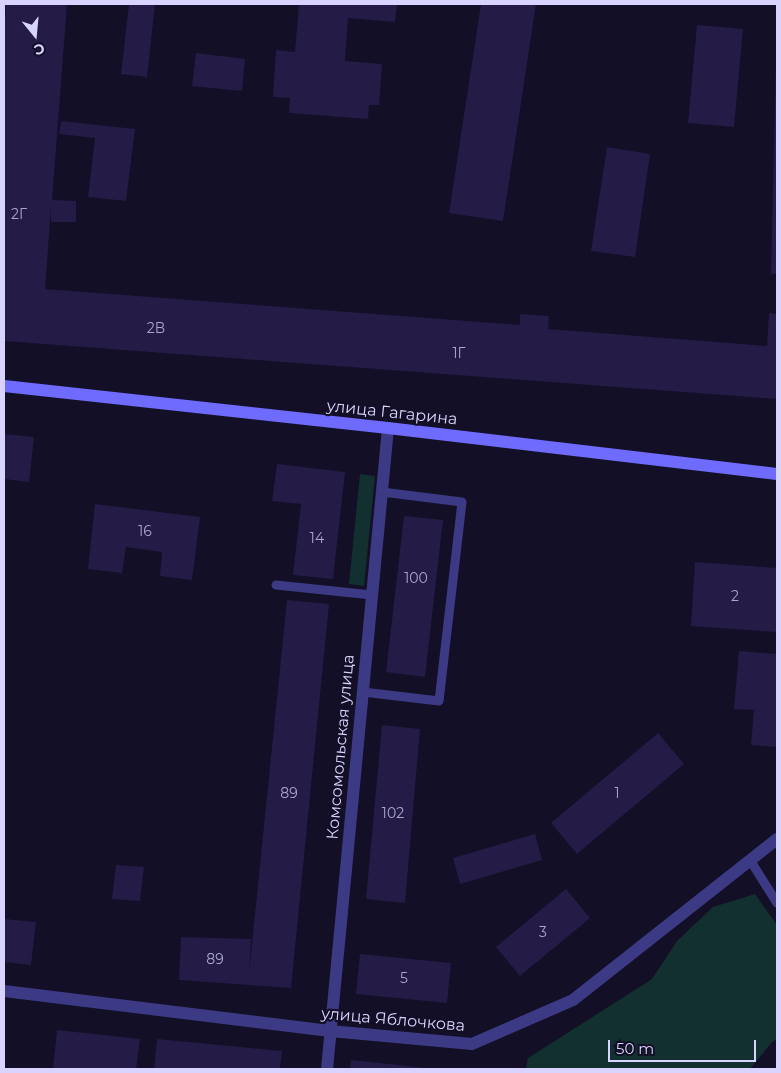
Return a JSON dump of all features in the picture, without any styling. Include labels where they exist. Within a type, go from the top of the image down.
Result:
[{"type":"street","name":"улица Гагарина","points":[[4,386],[388,428],[777,474]]},
{"type":"street","name":"Комсомольская улица","points":[[327,1069],[388,428]]},
{"type":"street","name":"улица Яблочкова","points":[[4,991],[330,1031],[472,1044],[573,1000],[777,840]]},
{"type":"lane","points":[[363,692],[439,701],[462,502],[382,492]]},
{"type":"lane","points":[[276,585],[372,595]]},
{"type":"lane","points":[[750,860],[777,903]]},
{"type":"green space","points":[[360,474],[375,476],[364,586],[349,584]]},
{"type":"green space","points":[[755,894],[777,925],[777,1039],[772,1042],[750,1069],[526,1069],[528,1058],[652,979],[677,941],[713,907]]},
{"type":"building","points":[[6,4],[67,4],[52,200],[76,201],[76,222],[51,222],[51,207],[45,289],[520,325],[520,314],[549,316],[548,329],[767,346],[769,313],[777,314],[777,399],[4,341],[4,31]]},
{"type":"building","points":[[129,4],[155,4],[147,77],[121,74]]},
{"type":"building","points":[[299,4],[397,4],[395,22],[348,18],[345,61],[382,64],[379,105],[369,105],[368,119],[289,113],[290,98],[273,97],[276,50],[295,52]]},
{"type":"building","points":[[481,4],[536,4],[503,221],[449,213]]},
{"type":"building","points":[[697,25],[743,29],[734,127],[688,123]]},
{"type":"building","points":[[196,53],[245,59],[242,91],[192,86]]},
{"type":"building","points":[[776,62],[777,274],[771,274]]},
{"type":"building","points":[[61,121],[135,129],[126,201],[88,197],[95,138],[59,134]]},
{"type":"building","points":[[607,147],[650,154],[635,257],[591,251]]},
{"type":"building","points":[[4,434],[34,437],[29,482],[4,479]]},
{"type":"building","points":[[277,464],[345,472],[333,579],[293,575],[301,504],[272,501]]},
{"type":"building","points":[[95,504],[200,517],[192,580],[160,576],[162,552],[126,547],[122,573],[88,569]]},
{"type":"building","points":[[404,516],[443,520],[425,677],[386,672]]},
{"type":"building","points":[[695,562],[777,568],[777,632],[691,626]]},
{"type":"building","points":[[287,600],[329,604],[291,988],[179,980],[181,937],[251,939],[249,973]]},
{"type":"building","points":[[739,651],[777,654],[777,747],[751,745],[754,710],[734,709]]},
{"type":"building","points":[[382,725],[420,729],[405,903],[366,899]]},
{"type":"building","points":[[658,733],[684,764],[577,854],[551,823]]},
{"type":"building","points":[[535,834],[542,860],[460,884],[453,858]]},
{"type":"building","points":[[116,865],[144,867],[140,901],[112,899]]},
{"type":"building","points":[[566,889],[590,918],[520,976],[496,947]]},
{"type":"building","points":[[4,919],[36,922],[31,965],[4,962]]},
{"type":"building","points":[[360,954],[451,963],[447,1003],[356,994]]},
{"type":"building","points":[[57,1030],[140,1039],[136,1069],[53,1069]]},
{"type":"building","points":[[157,1039],[282,1051],[280,1069],[154,1069]]},
{"type":"building","points":[[351,1060],[426,1068],[426,1069],[350,1069]]}]
